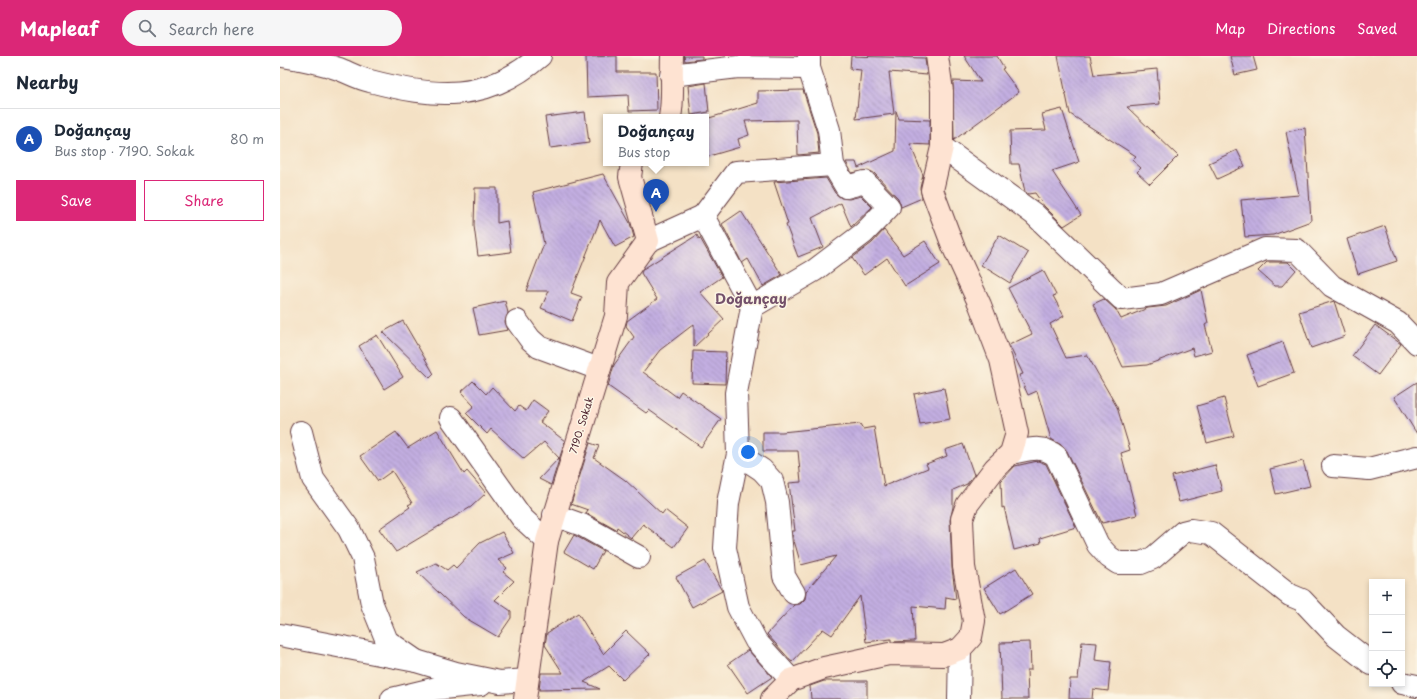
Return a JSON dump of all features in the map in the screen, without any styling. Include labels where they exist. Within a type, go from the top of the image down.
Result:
[{"type":"street","points":[[282,56],[338,69],[369,81],[426,93],[465,93],[489,87],[530,64],[540,56]]},
{"type":"street","points":[[703,216],[752,307],[736,393],[738,454],[728,503],[725,548],[738,607],[756,641],[779,693],[824,668],[889,654],[944,655],[960,649],[971,637],[974,621],[964,567],[962,519],[967,504],[995,468],[1011,453],[1017,433],[1001,360],[980,305],[953,246],[932,190],[942,147],[942,91],[937,56]]},
{"type":"street","points":[[671,114],[673,102],[671,65],[738,67],[809,62],[829,130],[833,165],[846,187],[865,182],[889,207],[864,233],[815,270],[752,307]]},
{"type":"street","points":[[942,147],[1034,214],[1122,299],[1161,294],[1265,248],[1297,250],[1332,286],[1398,323],[1417,343]]},
{"type":"street","points":[[632,166],[630,177],[648,241],[703,216],[736,172],[833,165]]},
{"type":"street","name":"7190. Sokak","points":[[526,690],[546,540],[616,316],[618,283],[648,241]]},
{"type":"street","points":[[517,321],[530,339],[539,347],[599,368]]},
{"type":"street","points":[[451,418],[522,518],[546,540]]},
{"type":"street","points":[[301,432],[313,478],[349,529],[363,558],[372,604],[387,641],[416,661]]},
{"type":"street","points":[[1011,453],[1040,448],[1050,451],[1056,456],[1098,546],[1109,557],[1118,563],[1141,563],[1153,558],[1183,532],[1191,530],[1211,533],[1290,595],[1302,600],[1336,636],[1369,662]]},
{"type":"street","points":[[738,454],[762,470],[772,481],[777,502],[781,558],[784,576],[794,593]]},
{"type":"street","points":[[1333,466],[1369,469],[1417,457]]},
{"type":"street","points":[[554,514],[582,525],[639,557]]},
{"type":"street","points":[[280,635],[416,661],[456,673],[500,682],[526,690]]},
{"type":"street","points":[[959,699],[960,649]]},
{"type":"street","points":[[392,699],[434,689],[500,682]]},
{"type":"street","points":[[1405,684],[1417,686]]},
{"type":"building","points":[[617,56],[617,72],[656,72],[657,110],[629,111],[628,95],[587,97],[586,57]]},
{"type":"building","points":[[684,56],[702,56],[702,59],[685,61]]},
{"type":"building","points":[[851,56],[925,58],[927,75],[889,72],[894,114],[856,119],[861,70],[850,69]]},
{"type":"building","points":[[964,56],[997,56],[1004,68],[1002,69],[1019,92],[954,140],[953,81],[981,82]]},
{"type":"building","points":[[1058,56],[1090,56],[1094,75],[1157,69],[1160,104],[1127,107],[1178,156],[1150,184],[1137,172],[1141,168],[1132,160],[1136,156],[1070,114]]},
{"type":"building","points":[[1230,56],[1253,56],[1257,70],[1235,75]]},
{"type":"building","points":[[706,83],[709,112],[691,114],[688,86]]},
{"type":"building","points":[[803,90],[817,133],[819,153],[798,155],[797,120],[745,121],[749,135],[738,139],[740,147],[709,156],[709,118],[758,103],[758,91]]},
{"type":"building","points":[[1062,109],[1079,162],[1052,171],[1081,215],[1064,226],[1044,206],[1035,193],[1028,194],[1025,192],[1019,164],[1011,164],[1010,131],[1046,130],[1042,114]]},
{"type":"building","points":[[896,111],[899,119],[930,120],[930,145],[910,144],[923,175],[920,188],[922,198],[901,207],[898,198],[874,173],[868,170],[852,173],[846,162],[856,162],[858,168],[895,151]]},
{"type":"building","points":[[585,112],[589,143],[550,148],[545,117]]},
{"type":"building","points":[[1305,128],[1311,221],[1273,235],[1245,237],[1241,200],[1299,195],[1286,132]]},
{"type":"building","points":[[1237,150],[1245,166],[1217,179],[1209,163]]},
{"type":"building","points":[[603,174],[630,223],[634,237],[615,247],[600,220],[571,293],[582,297],[572,321],[541,308],[549,291],[526,291],[544,244],[533,192]]},
{"type":"building","points":[[826,178],[835,193],[841,198],[849,199],[861,196],[872,207],[851,227],[841,203],[812,218],[823,247],[798,257],[786,225],[788,224],[774,182]]},
{"type":"building","points":[[475,188],[497,188],[497,223],[507,221],[511,252],[478,256],[474,226]]},
{"type":"building","points":[[741,211],[782,275],[763,286],[748,259],[742,263],[722,224]]},
{"type":"building","points":[[1385,226],[1397,261],[1358,274],[1347,239]]},
{"type":"building","points":[[884,230],[903,255],[925,241],[940,264],[905,286],[887,258],[864,275],[852,258],[872,243]]},
{"type":"building","points":[[697,235],[722,277],[700,292],[724,319],[694,347],[694,324],[660,350],[643,372],[677,397],[681,391],[721,419],[701,447],[649,410],[646,413],[608,386],[614,365],[634,337],[626,326],[627,321],[657,299],[641,273],[643,269]]},
{"type":"building","points":[[999,235],[1028,253],[1010,283],[981,265]]},
{"type":"building","points":[[1267,262],[1288,262],[1296,270],[1282,286],[1275,286],[1258,271]]},
{"type":"building","points":[[1043,270],[1056,295],[1053,296],[1064,316],[1050,324],[1066,358],[1087,355],[1117,407],[1130,450],[1121,453],[1137,515],[1102,523],[1067,451],[1063,446],[1051,439],[1037,391],[1028,395],[1019,375],[1023,374],[1009,345],[1032,334],[1008,288]]},
{"type":"building","points":[[1201,290],[1208,323],[1205,325],[1212,351],[1194,356],[1192,348],[1147,365],[1123,367],[1093,304],[1104,299],[1116,310],[1121,319],[1148,308],[1166,306]]},
{"type":"building","points":[[505,301],[508,313],[505,322],[508,330],[479,335],[473,308]]},
{"type":"building","points":[[1334,301],[1345,336],[1311,348],[1299,312]]},
{"type":"building","points":[[403,321],[434,374],[430,378],[383,332]]},
{"type":"building","points":[[1375,325],[1401,344],[1378,375],[1352,356]]},
{"type":"building","points":[[377,335],[403,377],[384,389],[359,346]]},
{"type":"building","points":[[1283,342],[1294,373],[1258,386],[1247,355]]},
{"type":"building","points":[[693,351],[726,352],[725,384],[692,383]]},
{"type":"building","points":[[473,381],[486,394],[492,387],[515,411],[519,406],[526,411],[533,400],[548,411],[540,422],[565,441],[551,485],[539,479],[559,458],[544,442],[524,459],[491,429],[487,434],[466,413],[474,406],[461,392]]},
{"type":"building","points":[[1417,382],[1417,434],[1394,397]]},
{"type":"building","points":[[944,388],[950,419],[920,424],[914,394]]},
{"type":"building","points":[[1224,398],[1234,436],[1207,443],[1197,406]]},
{"type":"building","points":[[860,424],[863,429],[874,427],[884,486],[928,468],[926,464],[947,456],[945,450],[963,444],[974,475],[967,484],[953,490],[953,507],[950,520],[952,568],[956,599],[946,597],[945,609],[913,606],[915,641],[891,642],[891,639],[866,642],[860,596],[832,635],[823,629],[792,662],[767,634],[794,605],[800,604],[805,599],[806,591],[836,556],[801,565],[792,531],[795,531],[789,483],[801,482],[798,451],[763,451],[763,432],[782,432]]},
{"type":"building","points":[[437,430],[464,474],[467,471],[486,493],[471,507],[396,552],[379,529],[410,507],[408,505],[412,503],[392,471],[378,481],[360,456],[396,432],[408,448]]},
{"type":"building","points":[[590,443],[599,446],[594,458],[625,480],[662,514],[665,510],[688,528],[674,547],[643,524],[631,538],[617,527],[616,530],[586,513],[588,510],[571,504]]},
{"type":"building","points":[[1038,461],[1046,464],[1076,527],[1040,538],[1041,543],[1014,550],[1004,507],[1002,508],[1001,481],[1015,466]]},
{"type":"building","points":[[1303,461],[1310,486],[1276,494],[1270,469]]},
{"type":"building","points":[[1215,465],[1222,491],[1179,502],[1172,476]]},
{"type":"building","points":[[502,532],[514,553],[498,560],[507,568],[503,572],[514,581],[495,600],[511,611],[511,618],[498,637],[464,617],[417,572],[436,563],[447,570],[453,565],[456,568],[480,543]]},
{"type":"building","points":[[574,535],[603,551],[593,569],[564,552]]},
{"type":"building","points":[[705,561],[722,591],[692,607],[676,577]]},
{"type":"building","points":[[1016,568],[1032,594],[1000,614],[984,588]]},
{"type":"building","points":[[578,613],[603,654],[626,631],[650,654],[623,680],[609,666],[584,682],[600,689],[539,690],[541,673],[563,673],[545,645],[547,633]]},
{"type":"building","points":[[1030,642],[1031,670],[1027,670],[1028,699],[1002,699],[1000,643]]},
{"type":"building","points":[[1082,642],[1097,643],[1095,660],[1111,662],[1108,691],[1093,689],[1092,699],[1069,699],[1070,679],[1078,679]]},
{"type":"building","points":[[748,650],[772,677],[748,693],[728,664]]},
{"type":"building","points":[[824,681],[867,681],[867,699],[811,699],[810,686]]},
{"type":"place","name":"Doğançay","points":[[656,212]]},
{"type":"district","name":"Doğançay","points":[[751,299]]}]
